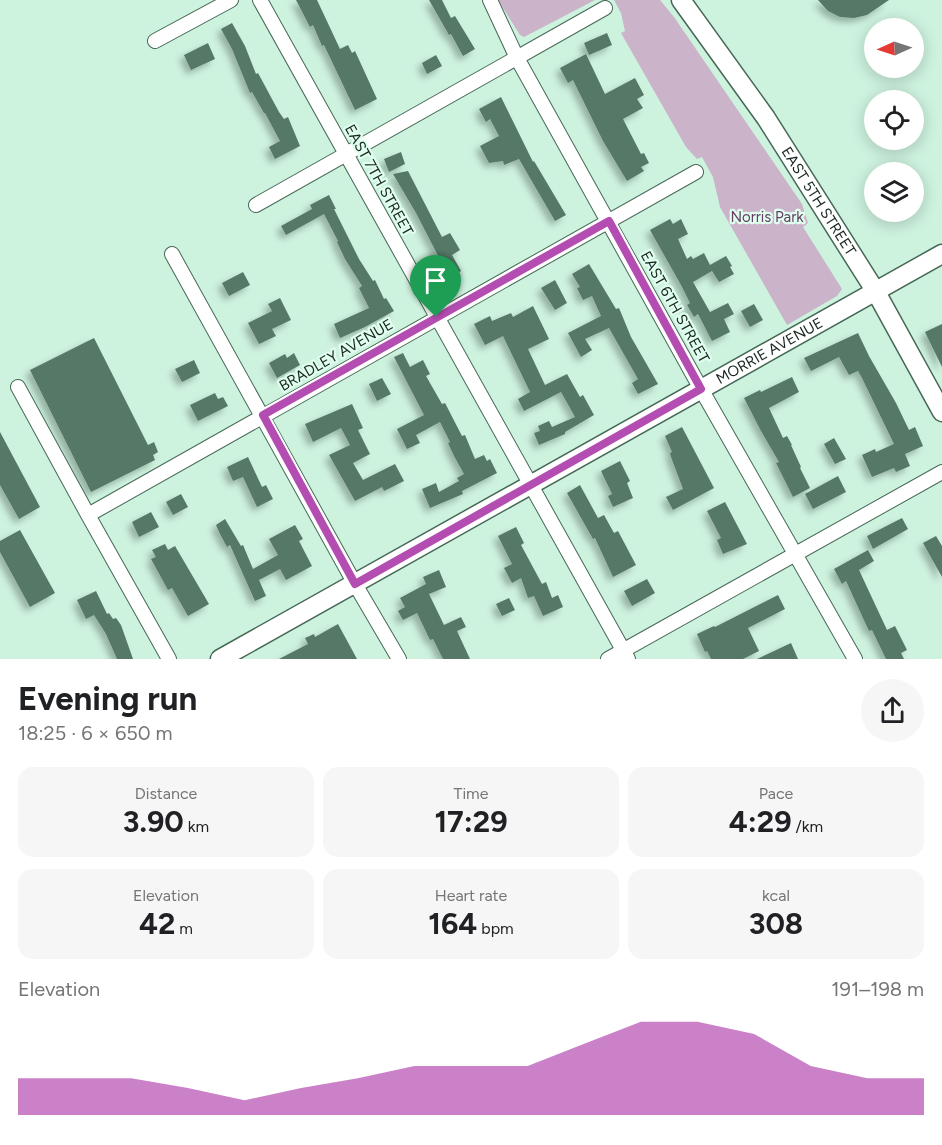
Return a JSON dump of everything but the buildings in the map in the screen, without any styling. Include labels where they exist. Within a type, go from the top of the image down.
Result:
[{"type":"street","points":[[155,41],[231,0]]},
{"type":"street","name":"EAST 7TH STREET","points":[[260,0],[625,655]]},
{"type":"street","name":"EAST 6TH STREET","points":[[490,0],[517,58],[701,389],[855,659]]},
{"type":"street","name":"EAST 5TH STREET","points":[[681,0],[766,118],[876,292],[942,412]]},
{"type":"street","points":[[256,205],[604,8]]},
{"type":"street","name":"BRADLEY AVENUE","points":[[88,515],[696,172]]},
{"type":"street","points":[[172,254],[399,659]]},
{"type":"street","name":"MORRIE AVENUE","points":[[220,659],[942,254]]},
{"type":"street","points":[[18,387],[169,659]]},
{"type":"street","points":[[608,659],[625,655],[796,554],[942,472]]},
{"type":"green space","points":[[498,0],[595,0],[524,37],[520,35]]},
{"type":"green space","name":"Norris Park","points":[[614,0],[660,0],[674,17],[802,204],[808,223],[803,227],[842,289],[837,296],[787,325],[720,207],[713,177],[702,157],[697,159],[686,147],[621,33],[625,31],[621,13]]},
{"type":"route","points":[[609,221],[701,389],[355,584],[263,415],[436,317],[609,221]]}]
